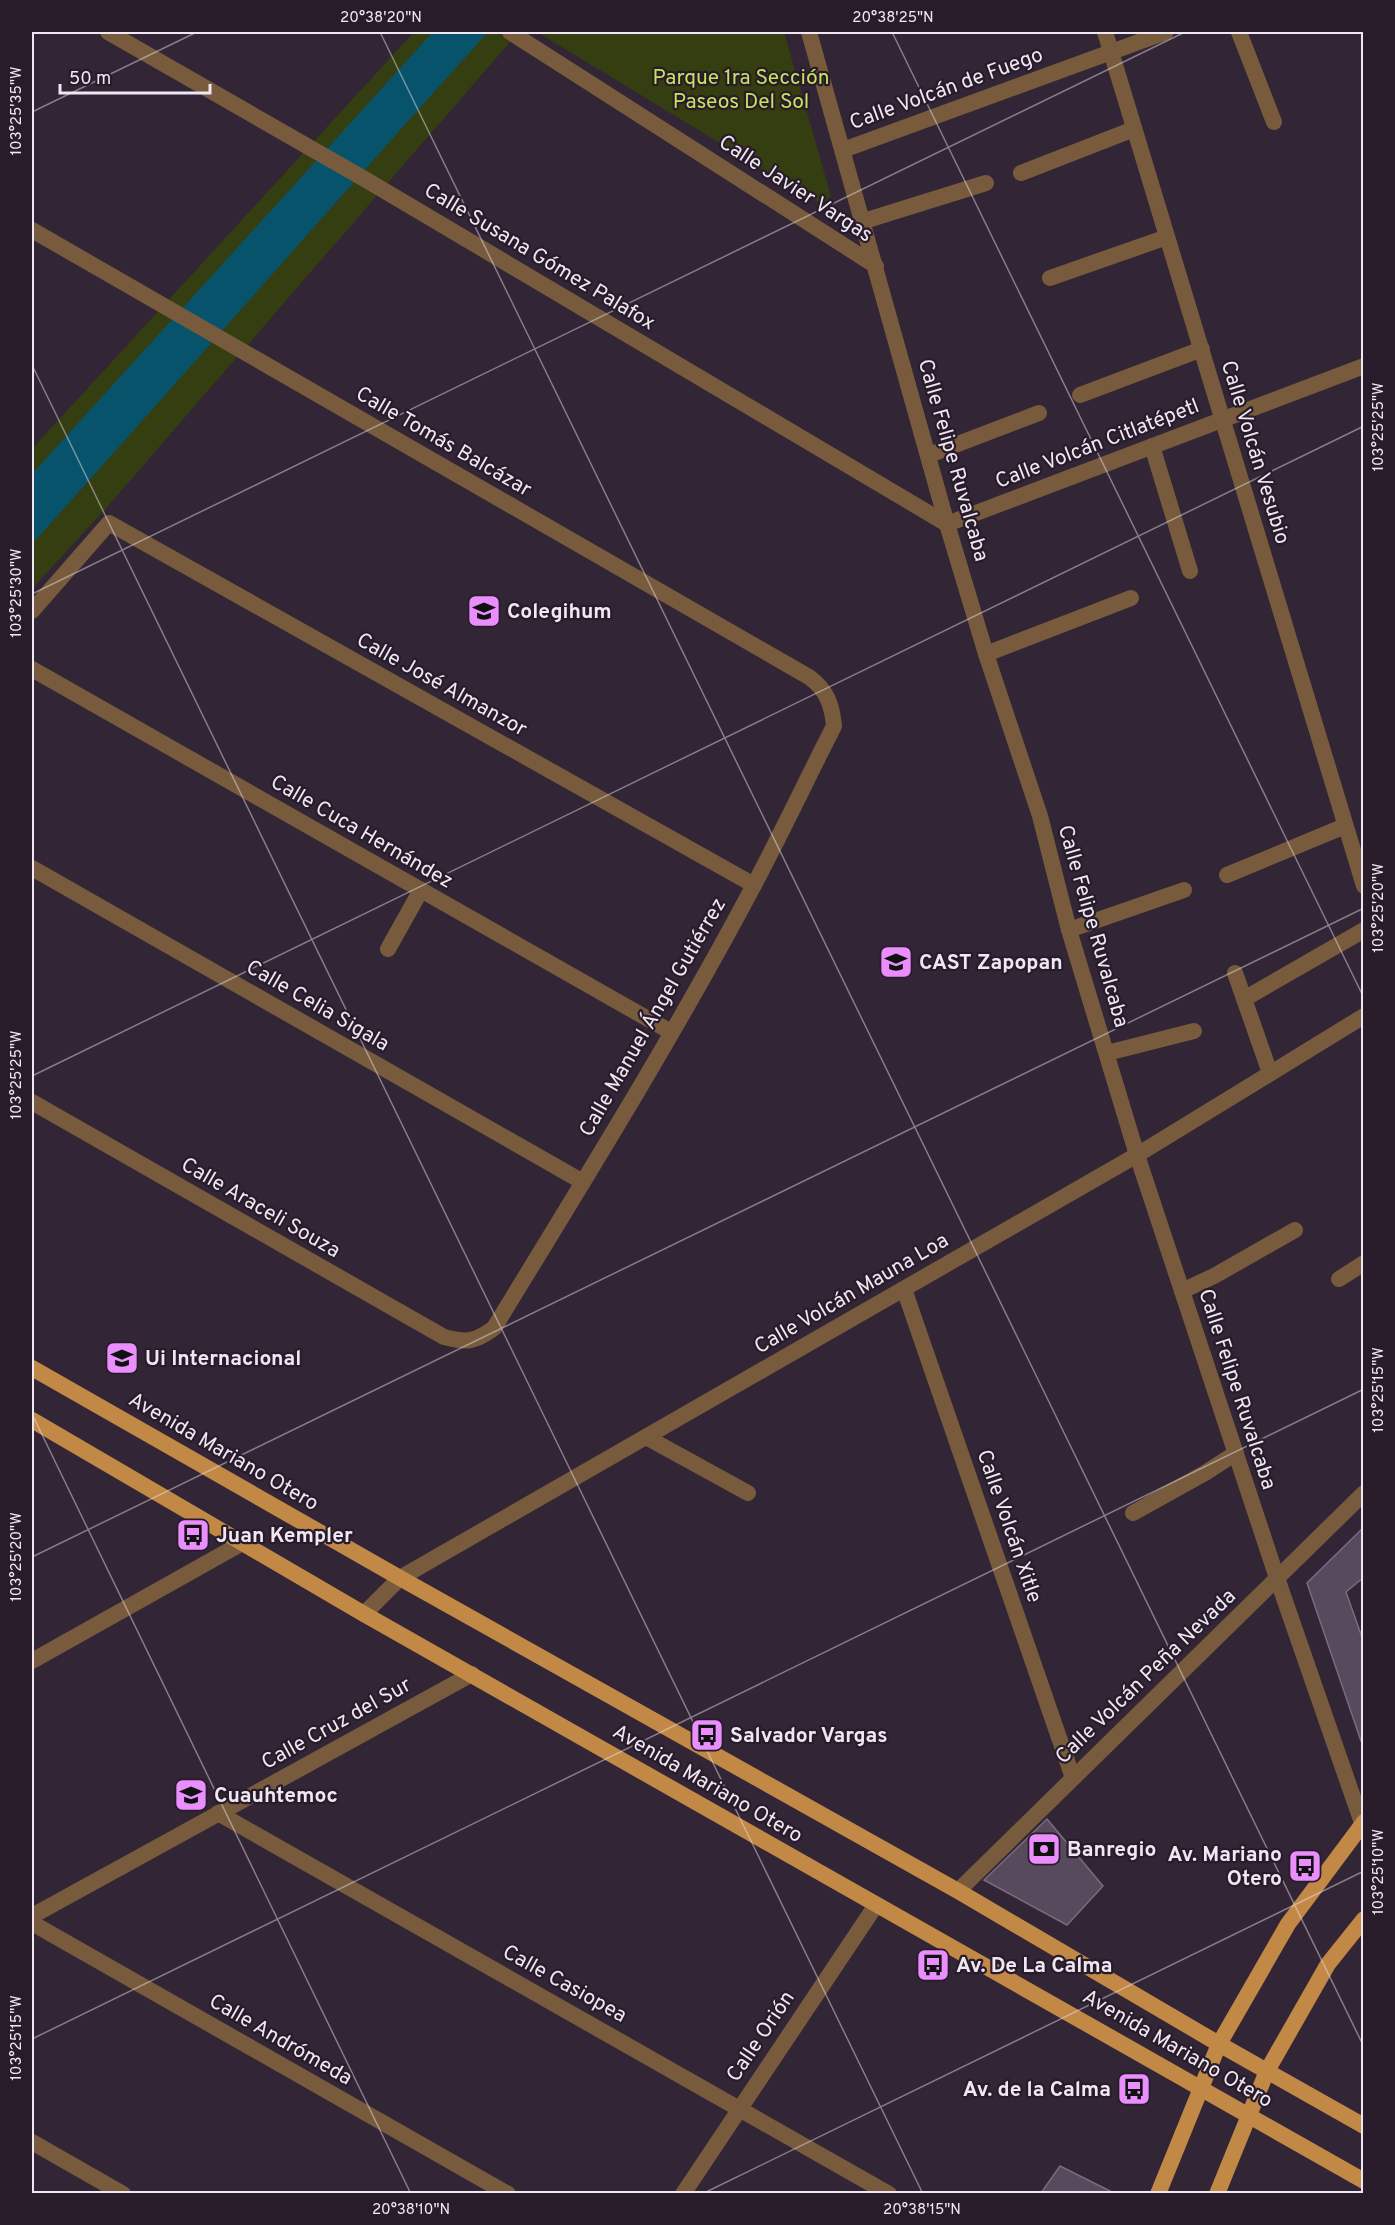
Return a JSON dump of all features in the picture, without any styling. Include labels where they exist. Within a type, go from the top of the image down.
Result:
[{"type":"main road","name":"Avenida Mariano Otero","points":[[32,1368],[399,1578],[958,1891],[1364,2126]]},
{"type":"main road","name":"Avenida Mariano Otero","points":[[32,1420],[364,1614],[1364,2181]]},
{"type":"main road","points":[[1158,2193],[1199,2088],[1219,2044],[1288,1924],[1363,1823]]},
{"type":"main road","points":[[1217,2193],[1267,2071],[1328,1964],[1364,1919]]},
{"type":"street","name":"Calle Susana Gómez Palafox","points":[[108,32],[364,178],[947,524]]},
{"type":"street","name":"Calle Javier Vargas","points":[[510,32],[876,266]]},
{"type":"street","name":"Calle Felipe Ruvalcaba","points":[[809,32],[864,221],[947,524],[986,654],[1040,816],[1069,930],[1137,1155],[1277,1578],[1363,1823]]},
{"type":"street","name":"Calle Volcán Vesubio","points":[[1105,32],[1364,886]]},
{"type":"street","name":"Calle Volcán de Fuego","points":[[843,150],[1166,32]]},
{"type":"street","points":[[1239,32],[1274,122]]},
{"type":"street","points":[[1021,172],[1134,129]]},
{"type":"street","points":[[864,221],[986,183]]},
{"type":"street","name":"Calle Tomás Balcázar","points":[[32,230],[809,677],[821,685],[828,696]]},
{"type":"street","points":[[1050,278],[1167,237]]},
{"type":"street","points":[[1080,396],[1202,349]]},
{"type":"street","name":"Calle Volcán Citlatépetl","points":[[947,524],[1364,366]]},
{"type":"street","points":[[929,455],[1039,413]]},
{"type":"street","points":[[1152,446],[1190,571]]},
{"type":"street","name":"Calle José Almanzor","points":[[32,611],[109,523],[754,885]]},
{"type":"street","points":[[986,654],[1131,598]]},
{"type":"street","name":"Calle Cuca Hernández","points":[[32,669],[671,1032]]},
{"type":"street","name":"Calle Manuel Ángel Gutiérrez","points":[[472,1341],[494,1328],[583,1182],[754,885],[834,726],[833,710],[828,696]]},
{"type":"street","points":[[1227,875],[1346,826]]},
{"type":"street","name":"Calle Celia Sigala","points":[[32,868],[583,1182]]},
{"type":"street","points":[[388,949],[421,890]]},
{"type":"street","points":[[1069,930],[1184,891]]},
{"type":"street","points":[[1245,999],[1364,930]]},
{"type":"street","points":[[1235,973],[1270,1074]]},
{"type":"street","name":"Calle Volcán Mauna Loa","points":[[364,1614],[399,1578],[1137,1155],[1364,1016]]},
{"type":"street","points":[[1107,1053],[1194,1030]]},
{"type":"street","name":"Calle Araceli Souza","points":[[32,1102],[444,1336],[472,1341]]},
{"type":"street","points":[[1182,1291],[1214,1276],[1295,1230]]},
{"type":"street","points":[[1339,1279],[1364,1263]]},
{"type":"street","name":"Calle Volcán Xitle","points":[[904,1288],[1073,1778]]},
{"type":"street","points":[[646,1437],[748,1493]]},
{"type":"street","points":[[1133,1514],[1236,1454]]},
{"type":"street","name":"Calle Volcán Peña Nevada","points":[[958,1891],[1364,1493]]},
{"type":"street","points":[[32,1661],[244,1542]]},
{"type":"street","name":"Calle Cruz del Sur","points":[[32,1916],[472,1674]]},
{"type":"street","name":"Calle Casiopea","points":[[218,1813],[889,2193]]},
{"type":"street","name":"Calle Orión","points":[[683,2193],[876,1905]]},
{"type":"street","name":"Calle Andrómeda","points":[[32,1923],[508,2193]]},
{"type":"street","points":[[32,2142],[123,2193]]},
{"type":"green space","points":[[414,32],[510,32],[516,35],[108,506],[32,589],[32,449]]},
{"type":"green space","name":"Parque 1ra Sección Paseos Del Sol","points":[[537,32],[784,32],[831,196],[822,205]]},
{"type":"water","points":[[433,32],[488,32],[32,544],[32,474]]},
{"type":"building","points":[[1364,1527],[1364,1577],[1346,1592],[1364,1643],[1364,1741],[1361,1741],[1307,1583]]},
{"type":"building","name":"Banregio","points":[[1047,1819],[1103,1886],[1067,1925],[984,1880]]},
{"type":"building","points":[[1060,2166],[1114,2193],[1041,2193]]},
{"type":"place","name":"Colegihum","points":[[484,611]]},
{"type":"place","name":"CAST Zapopan","points":[[896,962]]},
{"type":"place","name":"Ui Internacional","points":[[122,1358]]},
{"type":"place","name":"Juan Kempler","points":[[193,1535]]},
{"type":"place","name":"Salvador Vargas","points":[[707,1735]]},
{"type":"place","name":"Cuauhtemoc","points":[[191,1795]]},
{"type":"place","name":"Banregio","points":[[1044,1849]]},
{"type":"place","name":"Av. Mariano Otero","points":[[1305,1866]]},
{"type":"place","name":"Av. De La Calma","points":[[933,1965]]},
{"type":"place","name":"Av. de la Calma","points":[[1134,2089]]}]
